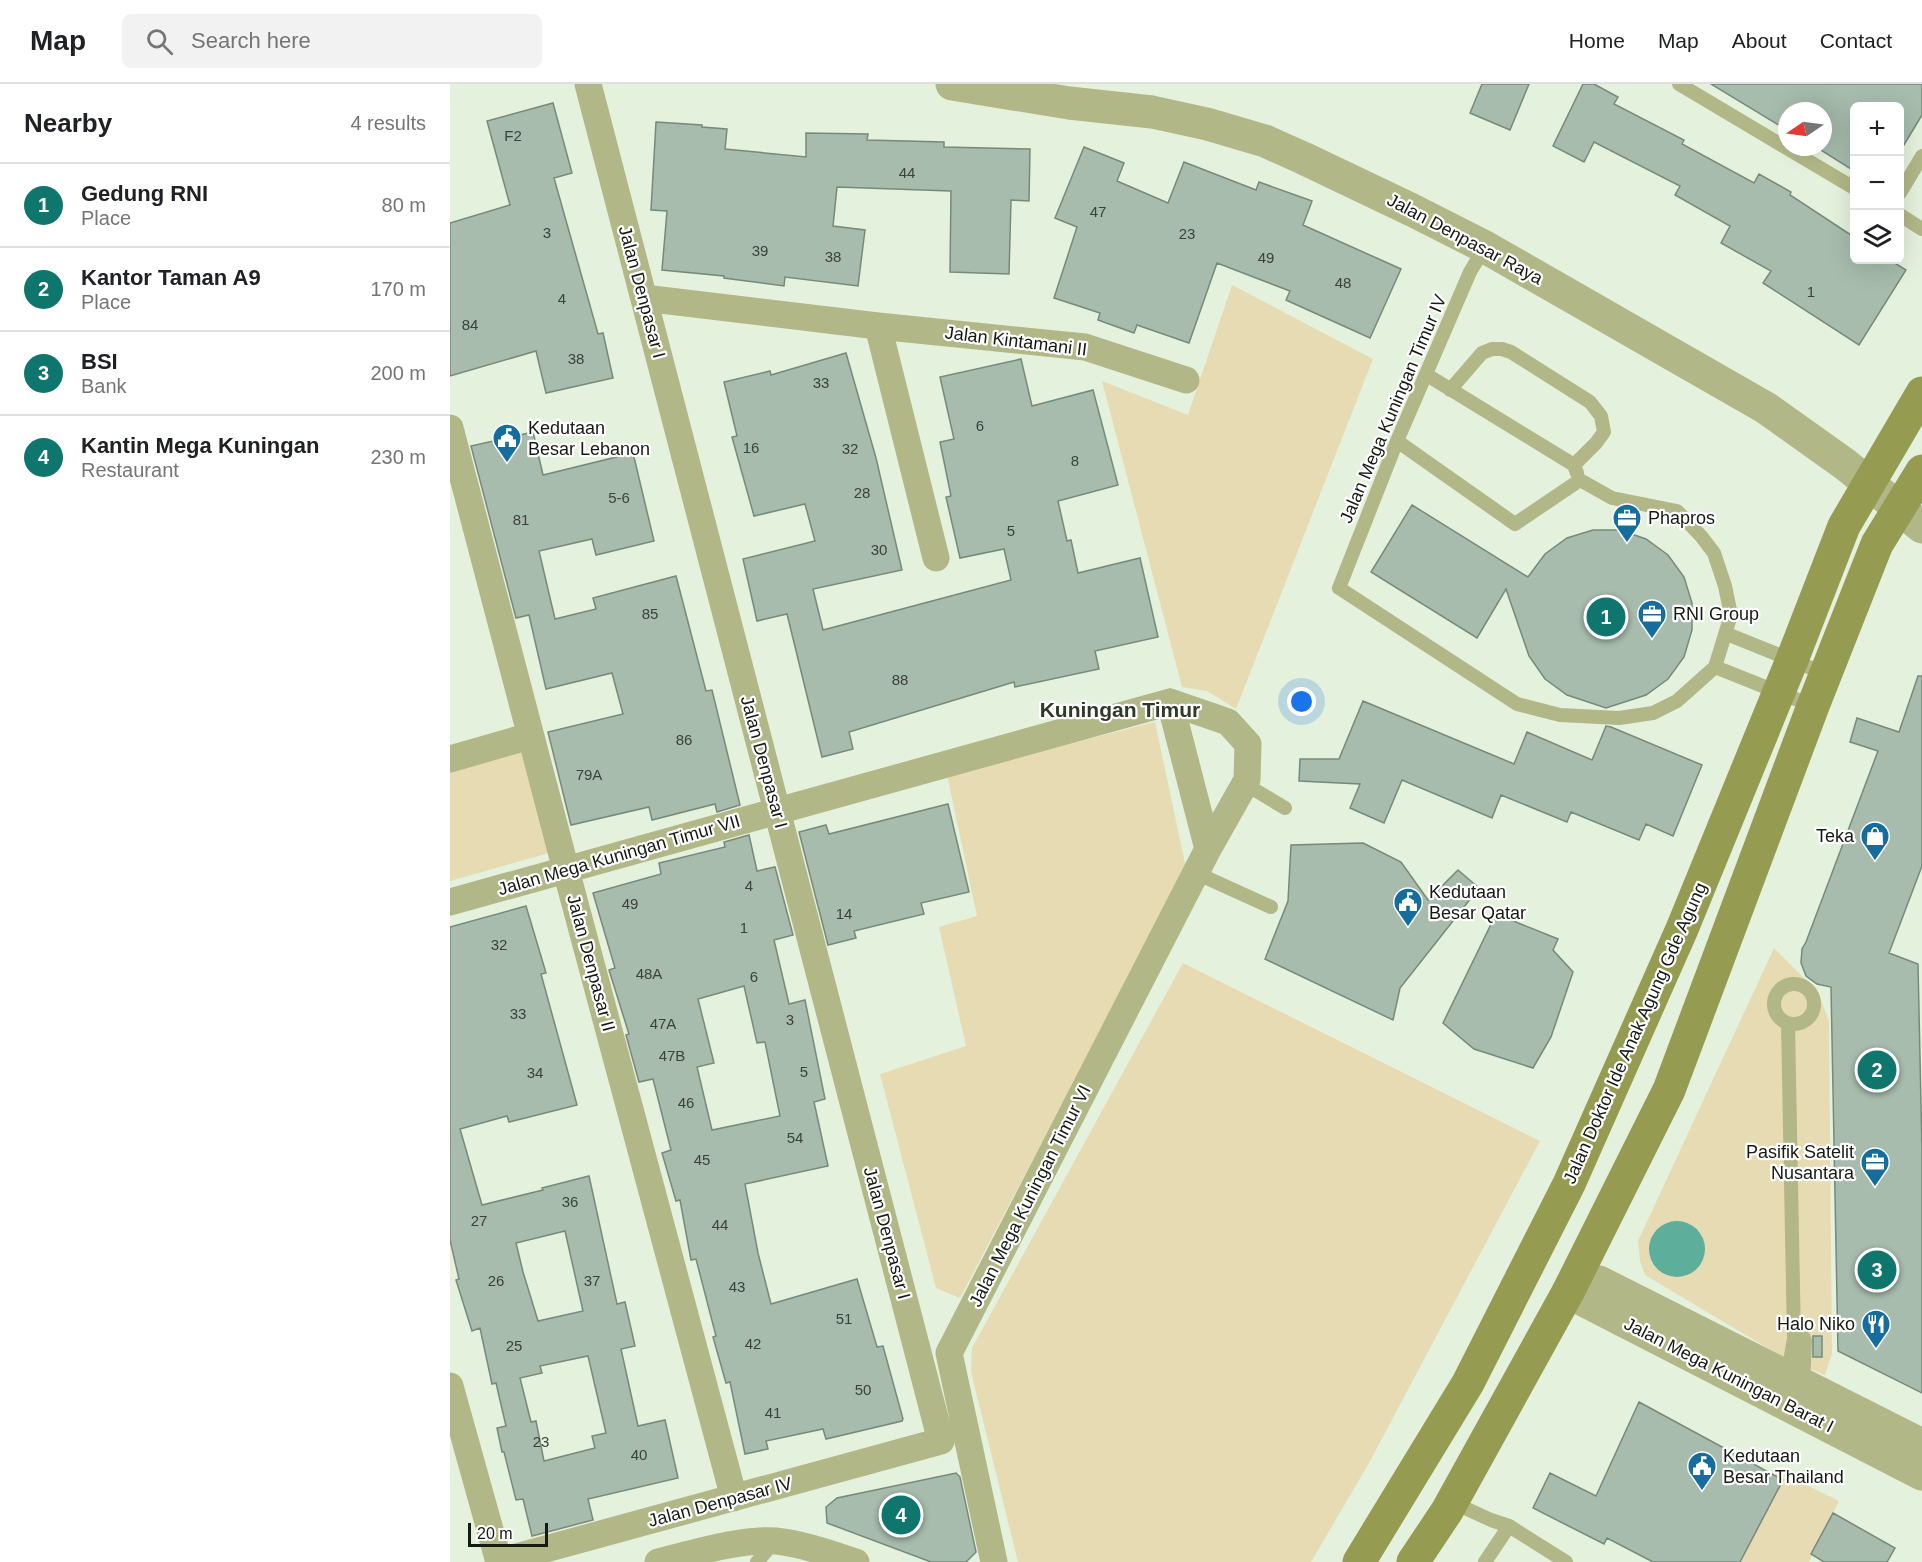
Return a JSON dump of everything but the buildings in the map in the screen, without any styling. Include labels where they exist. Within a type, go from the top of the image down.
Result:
[{"type":"main road","name":"Jalan Doktor Ide Anak Agung Gde Agung","points":[[1359,1562],[1468,1383],[1569,1185],[1682,929],[1844,526],[1922,393]]},
{"type":"main road","points":[[1413,1562],[1452,1502],[1574,1282],[1669,1090],[1813,706],[1877,544],[1910,518],[1922,471]]},
{"type":"street","name":"Jalan Denpasar I","points":[[588,84],[941,1441]]},
{"type":"street","name":"Jalan Denpasar Raya","points":[[952,84],[1069,103],[1152,112],[1207,124],[1265,141],[1402,205],[1485,247],[1766,408],[1868,483],[1910,518]]},
{"type":"street","name":"Jalan Kintamani II","points":[[644,298],[878,326],[1084,347],[1186,380]]},
{"type":"street","points":[[878,326],[936,558]]},
{"type":"street","name":"Jalan Denpasar II","points":[[450,429],[734,1498]]},
{"type":"street","points":[[1170,702],[1208,849]]},
{"type":"street","name":"Jalan Mega Kuningan Timur VII","points":[[450,902],[1170,702]]},
{"type":"street","name":"Jalan Mega Kuningan Timur VI","points":[[994,1562],[949,1353],[1208,849],[1247,780],[1248,744],[1228,722],[1170,702]]},
{"type":"street","points":[[450,759],[530,736]]},
{"type":"street","name":"Jalan Mega Kuningan Barat I","points":[[1574,1282],[1793,1394],[1922,1474]]},
{"type":"street","points":[[450,1386],[499,1562]]},
{"type":"street","name":"Jalan Mega Kuningan Barat I","points":[[1793,1394],[1922,1445]]},
{"type":"street","name":"Jalan Denpasar IV","points":[[499,1562],[941,1441]]},
{"type":"street","points":[[658,1562],[696,1552],[776,1541],[818,1557],[856,1562]]},
{"type":"lane","points":[[1679,84],[1850,186]]},
{"type":"lane","points":[[1904,185],[1922,156]]},
{"type":"lane","points":[[1904,218],[1922,229]]},
{"type":"lane","name":"Jalan Mega Kuningan Timur IV","points":[[1485,247],[1470,272],[1397,441],[1339,588],[1517,704],[1560,715],[1619,718],[1653,713],[1677,702],[1715,667]]},
{"type":"lane","points":[[1450,390],[1482,353],[1492,349],[1511,352],[1590,402],[1601,416],[1604,432],[1574,465]]},
{"type":"lane","points":[[1426,375],[1574,465],[1580,480],[1612,498],[1677,511],[1714,553],[1725,586],[1731,615],[1715,667],[1813,706]]},
{"type":"lane","points":[[1397,441],[1515,524],[1580,480]]},
{"type":"lane","points":[[1727,634],[1826,674]]},
{"type":"lane","points":[[1245,784],[1285,808]]},
{"type":"lane","points":[[1196,873],[1272,908]]},
{"type":"lane","points":[[1788,1023],[1794,1339],[1789,1367],[1793,1394]]},
{"type":"lane","points":[[1452,1502],[1509,1526],[1566,1562]]},
{"type":"lane","points":[[1485,1562],[1509,1526]]},
{"type":"lane","points":[[757,1562],[776,1541]]},
{"type":"shaded area","points":[[1232,285],[1373,359],[1236,709],[1207,691],[1182,687],[1102,381],[1188,415]]},
{"type":"shaded area","points":[[1155,722],[1186,868],[960,1298],[936,1288],[880,1074],[966,1046],[939,927],[977,916],[947,775]]},
{"type":"shaded area","points":[[519,745],[549,853],[450,881],[450,765]]},
{"type":"shaded area","points":[[1774,948],[1818,992],[1829,1021],[1832,1353],[1825,1375],[1784,1358],[1645,1275],[1640,1261],[1638,1241]]},
{"type":"shaded area","points":[[1183,963],[1540,1141],[1369,1463],[1311,1562],[1018,1562],[971,1372],[972,1348]]},
{"type":"shaded area","points":[[1774,1469],[1839,1501],[1809,1562],[1728,1562]]},
{"type":"water","points":[[1677,1221],[1688,1223],[1697,1229],[1703,1238],[1705,1249],[1703,1260],[1697,1269],[1688,1275],[1677,1277],[1666,1275],[1657,1269],[1651,1260],[1649,1249],[1651,1238],[1657,1229],[1666,1223]]},
{"type":"place","name":"Kedutaan Besar Lebanon","points":[[507,464]]},
{"type":"place","name":"Phapros","points":[[1627,544]]},
{"type":"place","name":"Gedung RNI","points":[[1606,617]]},
{"type":"place","name":"RNI Group","points":[[1652,640]]},
{"type":"place","name":"Teka","points":[[1875,862]]},
{"type":"place","name":"Kedutaan Besar Qatar","points":[[1408,928]]},
{"type":"place","name":"Kantor Taman A9","points":[[1877,1070]]},
{"type":"place","name":"Pasifik Satelit Nusantara","points":[[1875,1188]]},
{"type":"place","name":"BSI","points":[[1877,1270]]},
{"type":"place","name":"Halo Niko","points":[[1876,1350]]},
{"type":"place","name":"Kedutaan Besar Thailand","points":[[1702,1492]]},
{"type":"place","name":"Kantin Mega Kuningan","points":[[901,1515]]},
{"type":"district","name":"Kuningan Timur","points":[[1120,710]]}]
